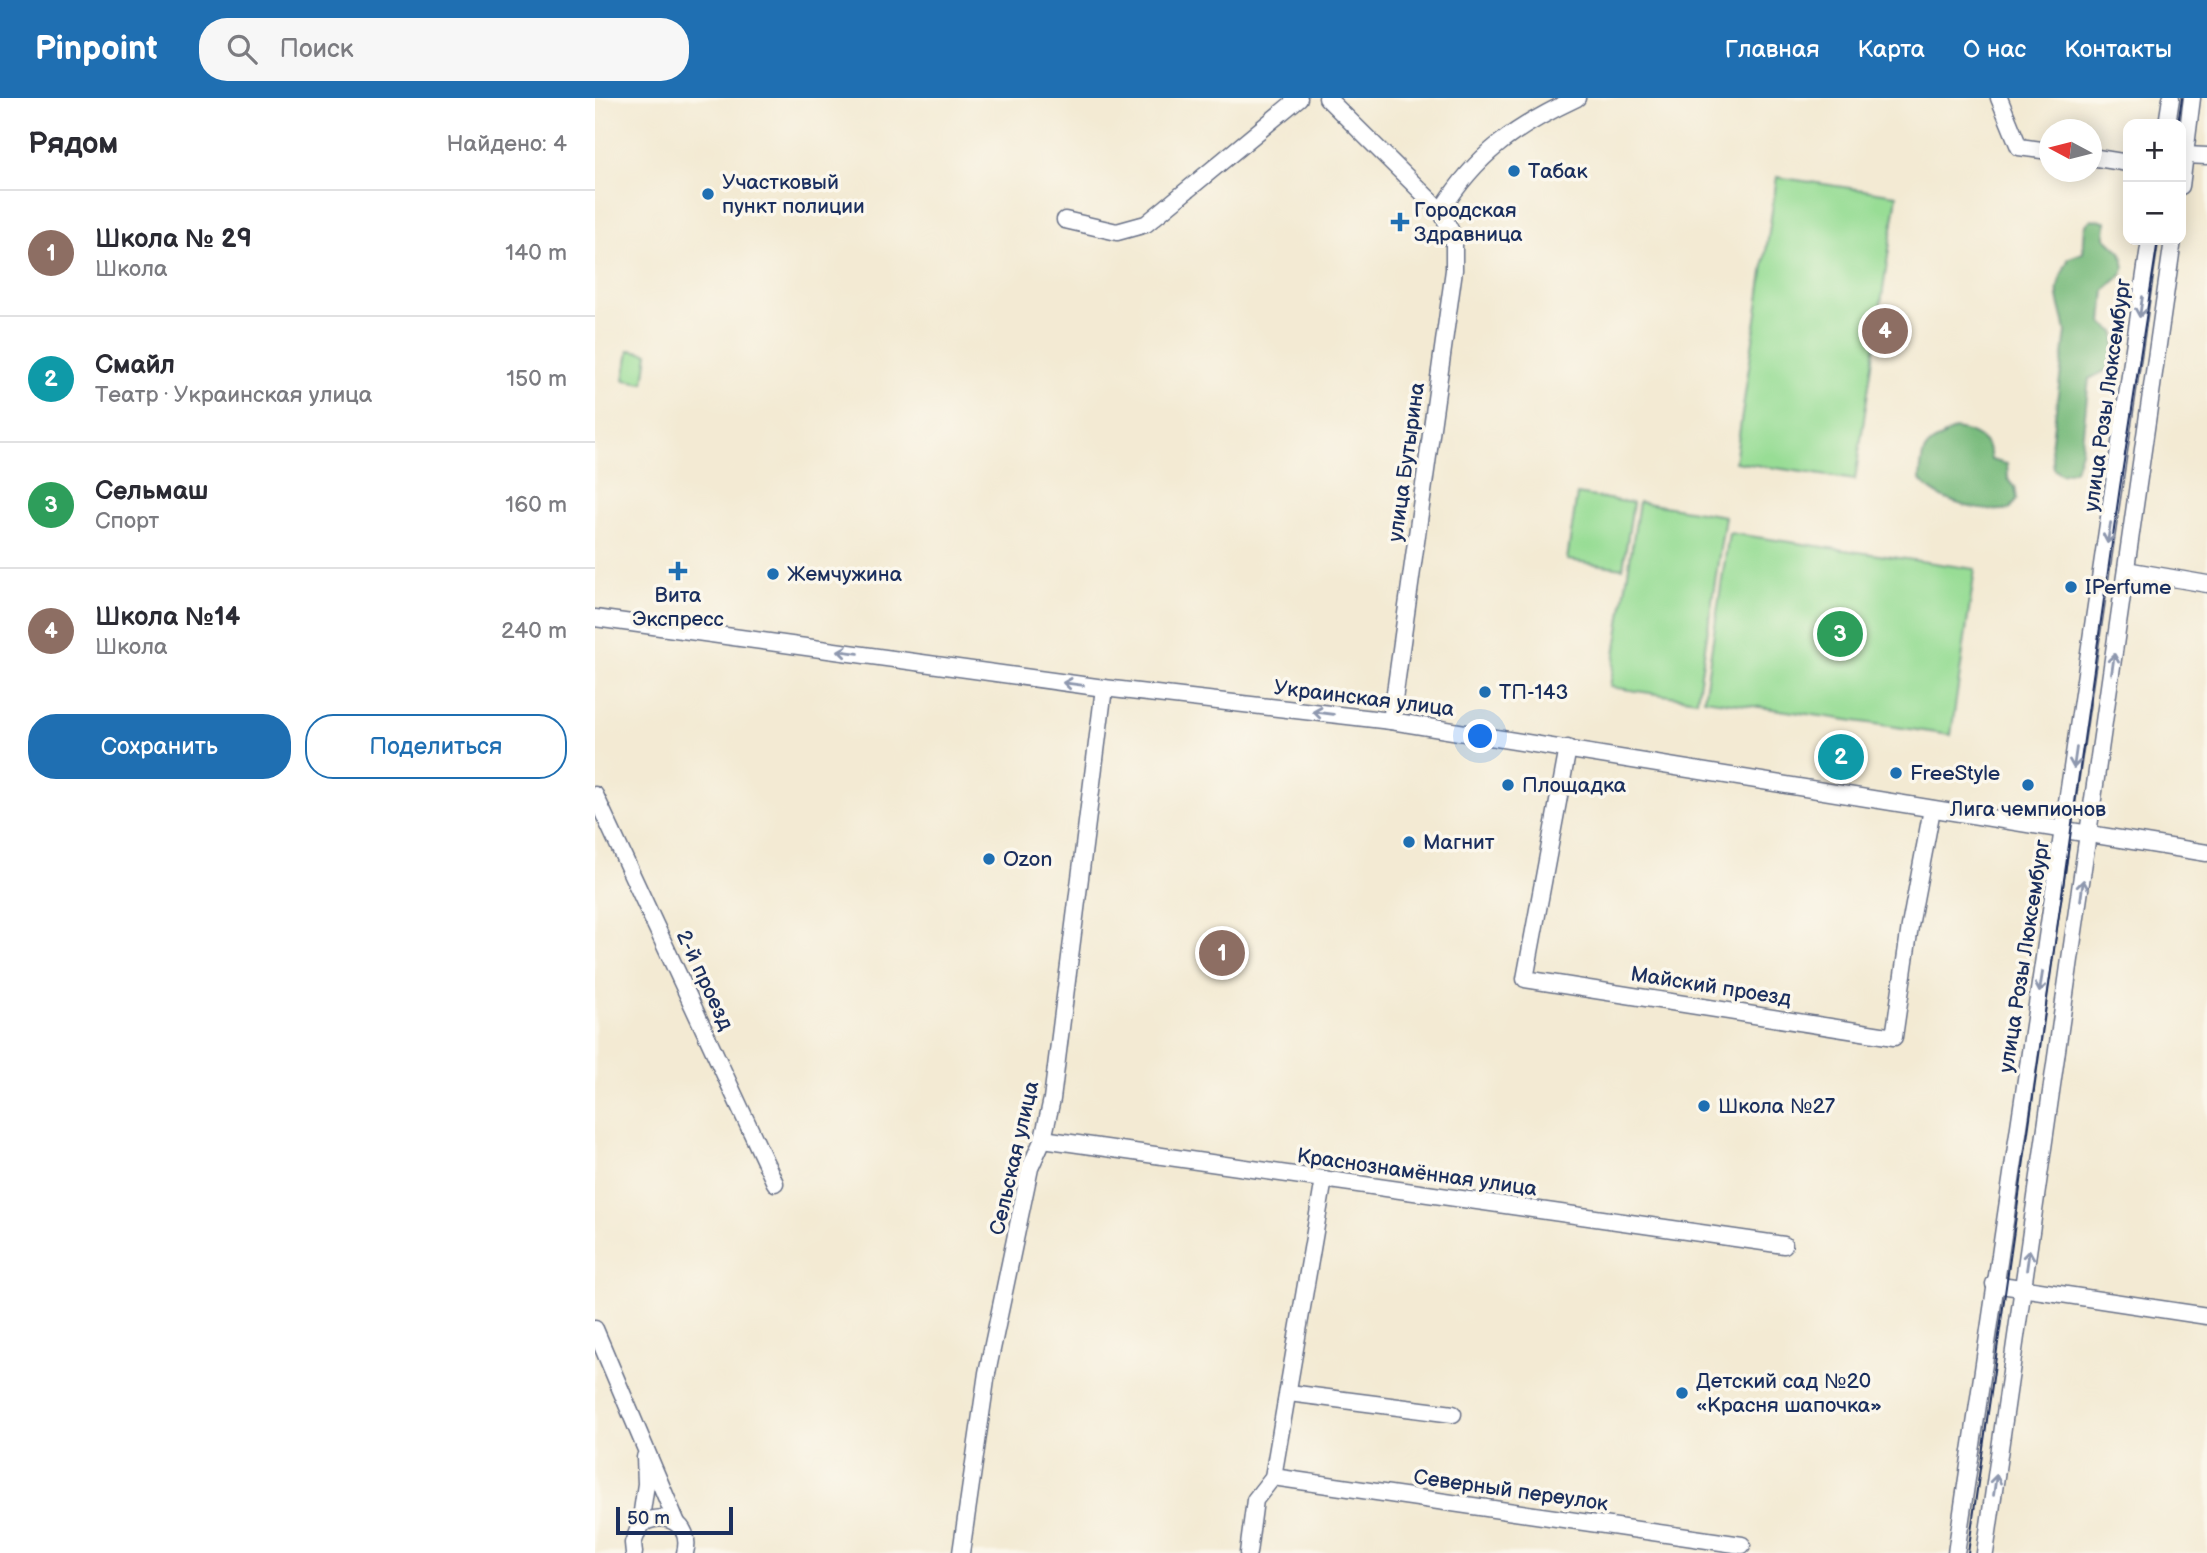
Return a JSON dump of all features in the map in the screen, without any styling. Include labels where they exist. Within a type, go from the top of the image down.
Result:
[{"type":"street","points":[[1065,220],[1117,232],[1146,224],[1299,98]]},
{"type":"street","points":[[1327,98],[1441,211],[1457,184],[1491,148],[1527,123],[1577,98]]},
{"type":"street","points":[[1999,98],[2019,147],[2039,150]]},
{"type":"street","points":[[2168,119],[2171,98]]},
{"type":"street","points":[[2186,141],[2192,98]]},
{"type":"street","points":[[2186,168],[2207,156]]},
{"type":"street","points":[[2102,159],[2123,162]]},
{"type":"street","name":"улица Бутырина","points":[[1391,721],[1454,270],[1454,238],[1441,211]]},
{"type":"street","name":"улица Розы Люксембург","points":[[1956,1553],[1994,1284],[2065,830],[2149,245]]},
{"type":"street","name":"улица Розы Люксембург","points":[[1985,1553],[2172,245]]},
{"type":"street","points":[[2126,570],[2207,584]]},
{"type":"street","name":"Украинская улица","points":[[595,618],[1104,688],[1391,721],[2207,853]]},
{"type":"street","name":"Сельская улица","points":[[961,1553],[987,1373],[1030,1168],[1043,1139],[1052,1099],[1104,688]]},
{"type":"street","name":"Майский проезд","points":[[1568,748],[1525,979],[1894,1037],[1931,809]]},
{"type":"street","name":"2-й проезд","points":[[595,794],[775,1184]]},
{"type":"street","name":"Краснознамённая улица","points":[[1043,1139],[1784,1245]]},
{"type":"street","points":[[1248,1553],[1255,1500],[1273,1476],[1324,1180]]},
{"type":"street","points":[[1994,1284],[2207,1316]]},
{"type":"street","points":[[595,1329],[677,1523],[686,1537],[689,1551]]},
{"type":"street","points":[[1289,1393],[1453,1414]]},
{"type":"street","points":[[634,1553],[633,1543],[640,1525],[646,1484],[642,1438]]},
{"type":"street","name":"Северный переулок","points":[[1273,1476],[1742,1545]]},
{"type":"street","points":[[640,1525],[658,1517],[677,1523]]},
{"type":"green space","points":[[1777,177],[1897,195],[1855,480],[1735,462]]},
{"type":"green space","points":[[2091,219],[2106,221],[2105,237],[2121,252],[2125,267],[2121,276],[2105,290],[2102,323],[2115,332],[2115,348],[2107,370],[2089,379],[2081,451],[2075,470],[2061,474],[2053,468],[2051,447],[2066,332],[2058,289],[2069,258],[2083,253],[2085,226]]},
{"type":"green space","points":[[629,350],[648,353],[644,383],[624,380]]},
{"type":"green space","points":[[1955,429],[1980,438],[1988,447],[1991,460],[2007,464],[2008,479],[2015,487],[2017,499],[2010,509],[1987,510],[1961,505],[1938,495],[1920,480],[1922,459],[1927,448]]},
{"type":"green space","points":[[1577,494],[1633,503],[1623,568],[1567,560]]},
{"type":"green space","points":[[1639,502],[1725,516],[1697,700],[1610,687]]},
{"type":"green space","points":[[1729,533],[1975,569],[1951,735],[1704,699]]},
{"type":"tram line","points":[[2179,119],[2182,98]]},
{"type":"tram line","points":[[1968,1553],[2120,487],[2157,245]]},
{"type":"place","name":"Табак","points":[[1514,171]]},
{"type":"place","name":"Участковый пункт полиции","points":[[708,194]]},
{"type":"place","name":"Городская Здравница","points":[[1400,222]]},
{"type":"place","name":"Школа №14","points":[[1885,331]]},
{"type":"place","name":"Вита Экспресс","points":[[678,571]]},
{"type":"place","name":"Жемчужина","points":[[773,574]]},
{"type":"place","name":"IPerfume","points":[[2071,587]]},
{"type":"place","name":"Сельмаш","points":[[1840,634]]},
{"type":"place","name":"ТП-143","points":[[1485,692]]},
{"type":"place","name":"Смайл","points":[[1841,757]]},
{"type":"place","name":"FreeStyle","points":[[1896,773]]},
{"type":"place","name":"Площадка","points":[[1508,785]]},
{"type":"place","name":"Лига чемпионов","points":[[2028,785]]},
{"type":"place","name":"Магнит","points":[[1409,842]]},
{"type":"place","name":"Ozon","points":[[989,859]]},
{"type":"place","name":"Школа № 29","points":[[1222,953]]},
{"type":"place","name":"Школа №27","points":[[1704,1106]]},
{"type":"place","name":"Детский сад №20 «Красня шапочка»","points":[[1682,1393]]}]
